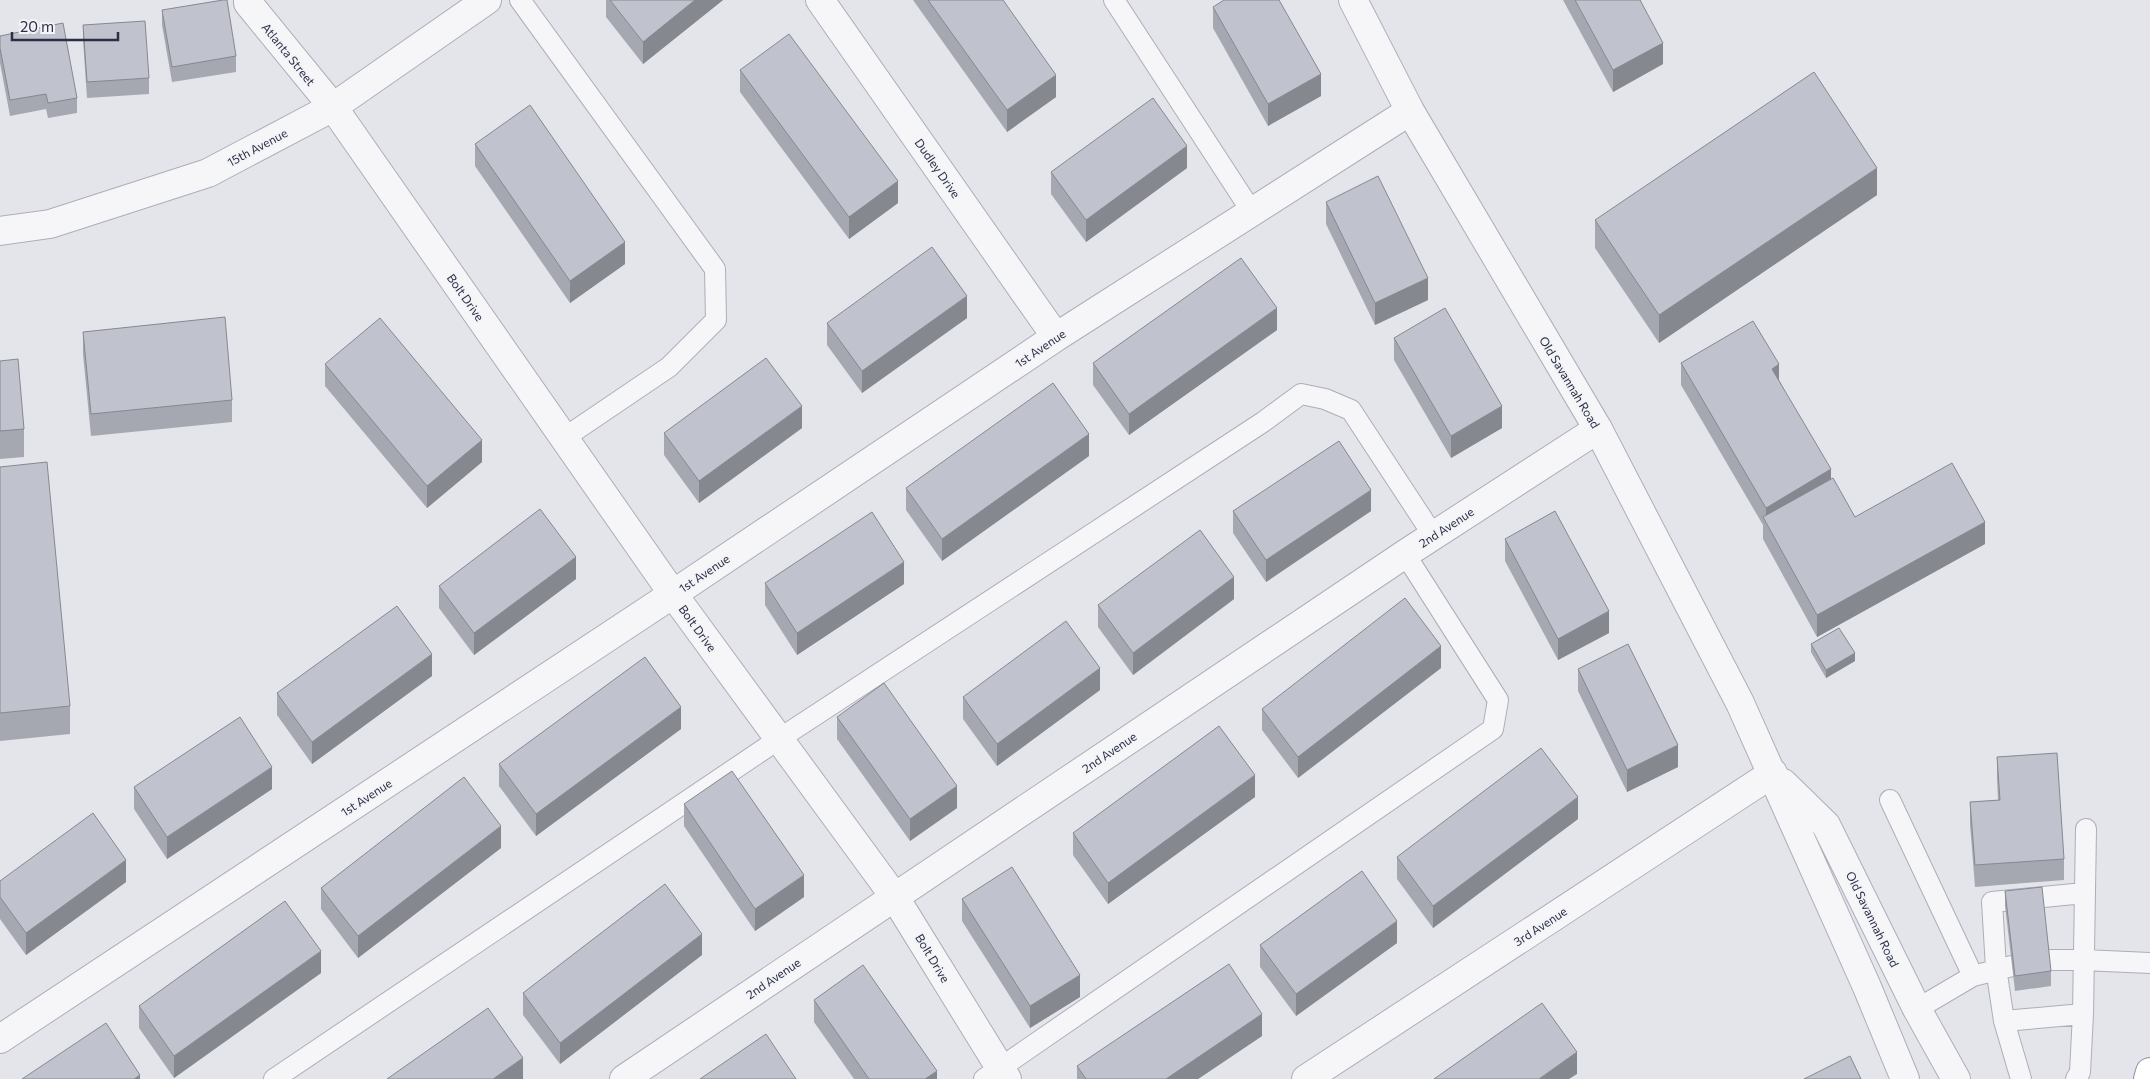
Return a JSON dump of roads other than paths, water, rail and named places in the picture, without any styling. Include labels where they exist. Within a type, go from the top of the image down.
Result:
[{"type":"highway","points":[[2148,1079],[2150,1072]]},
{"type":"street","name":"Atlanta Street","points":[[248,0],[248,3],[333,107]]},
{"type":"street","name":"15th Avenue","points":[[0,231],[50,224],[208,173],[333,107],[486,0]]},
{"type":"street","name":"Dudley Drive","points":[[820,0],[1056,337]]},
{"type":"street","name":"Old Savannah Road","points":[[1353,0],[1410,111],[1598,429],[1735,694],[1773,773],[1867,987],[1905,1079]]},
{"type":"street","name":"Bolt Drive","points":[[333,107],[673,594],[894,896],[997,1075]]},
{"type":"street","name":"1st Avenue","points":[[0,1039],[673,594],[1056,337],[1410,111]]},
{"type":"street","name":"2nd Avenue","points":[[624,1079],[1433,535],[1598,429]]},
{"type":"street","name":"Old Savannah Road","points":[[1773,773],[1826,825],[1918,1009],[1956,1079]]},
{"type":"street","name":"3rd Avenue","points":[[1306,1079],[1773,773]]},
{"type":"lane","points":[[520,0],[715,269],[716,320],[669,368],[564,438]]},
{"type":"lane","points":[[1114,0],[1252,212]]},
{"type":"lane","points":[[274,1079],[779,739],[1254,427],[1301,394],[1325,399],[1351,410],[1433,535]]},
{"type":"lane","points":[[997,1075],[1493,729],[1498,700],[1405,554]]},
{"type":"lane","points":[[1890,800],[1973,976]]},
{"type":"lane","points":[[2076,1079],[2080,1072],[2083,1014],[2086,829]]},
{"type":"lane","points":[[2022,1079],[2004,1021],[2004,967],[1992,902],[2084,893]]},
{"type":"lane","points":[[2048,960],[2150,963]]},
{"type":"lane","points":[[1918,1009],[1973,976],[2004,967]]},
{"type":"lane","points":[[2004,1021],[2083,1014]]}]
